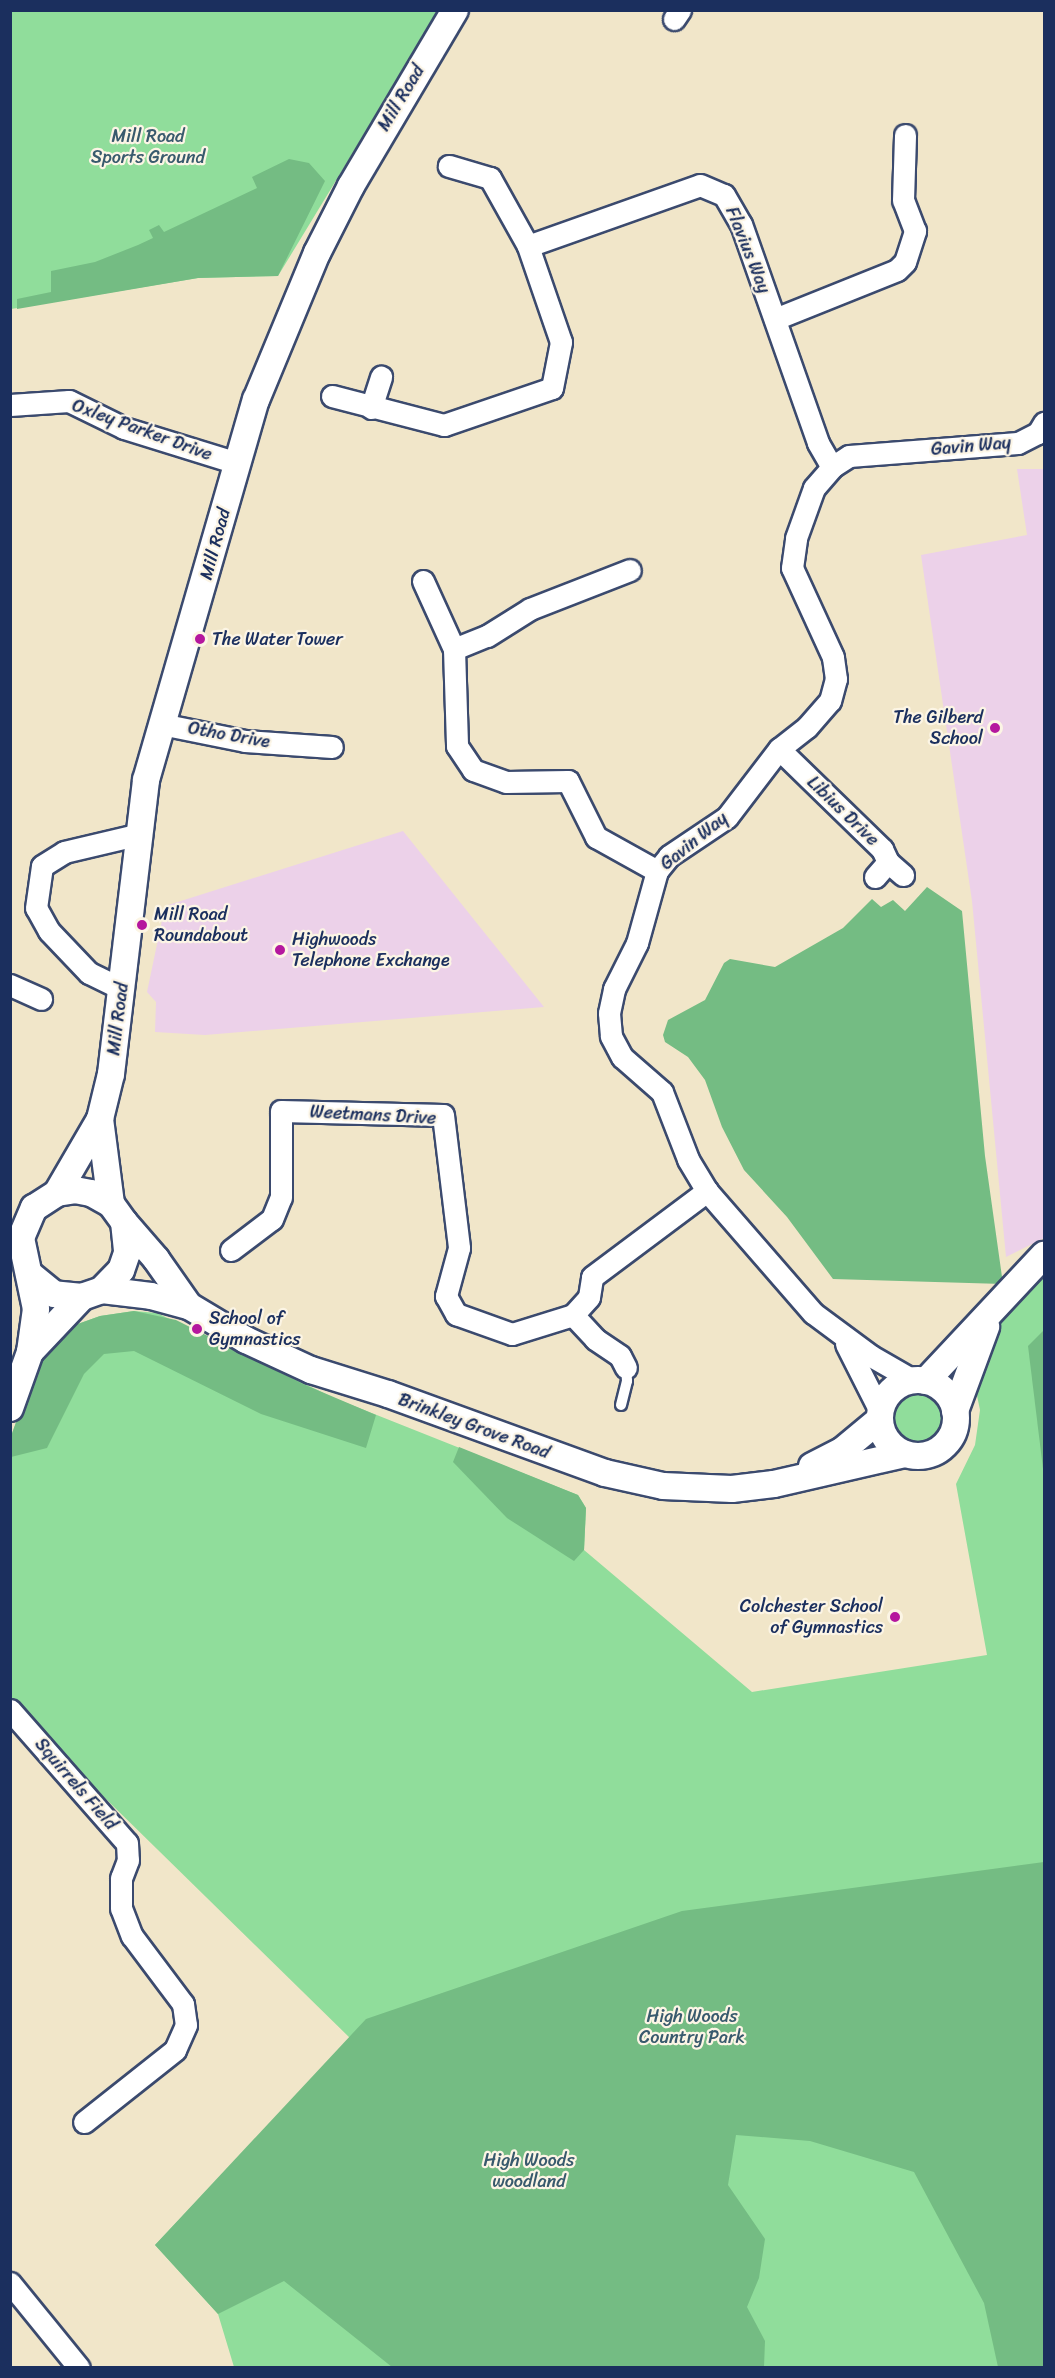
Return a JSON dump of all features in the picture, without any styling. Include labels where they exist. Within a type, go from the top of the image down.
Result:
[{"type":"street","name":"Mill Road","points":[[10,1408],[30,1352],[36,1309],[30,1274],[22,1257],[17,1222],[57,1193],[100,1119],[111,1074],[122,989],[136,836],[146,780],[237,463],[278,342],[316,254],[382,129],[455,10]]},
{"type":"street","points":[[775,319],[897,270],[905,262],[915,231],[903,200],[905,135]]},
{"type":"street","points":[[332,396],[371,408],[444,425],[552,388],[561,342],[528,246],[490,178],[449,166]]},
{"type":"street","name":"Flavius Way","points":[[528,246],[667,194],[700,185],[724,195],[734,207],[818,443],[832,467]]},
{"type":"street","points":[[371,408],[381,377]]},
{"type":"street","name":"Oxley Parker Drive","points":[[10,405],[69,401],[124,428],[237,463]]},
{"type":"street","name":"Gavin Way","points":[[919,1381],[839,1334],[782,1281],[707,1191],[688,1159],[662,1092],[622,1057],[611,1036],[609,1013],[614,989],[637,943],[657,871],[669,856],[728,817],[779,749],[807,727],[830,701],[836,679],[832,657],[792,568],[796,537],[814,488],[832,467],[849,456],[1018,443],[1038,433],[1044,423]]},
{"type":"street","points":[[454,650],[487,636],[530,609],[630,570]]},
{"type":"street","points":[[423,581],[454,650],[457,746],[474,770],[506,782],[568,781],[596,837],[657,871]]},
{"type":"street","name":"Otho Drive","points":[[161,724],[245,741],[332,747]]},
{"type":"street","name":"Libius Drive","points":[[779,749],[882,849],[889,871]]},
{"type":"street","points":[[122,989],[89,973],[49,931],[36,908],[42,866],[64,852],[136,836]]},
{"type":"street","points":[[10,985],[41,999]]},
{"type":"street","name":"Weetmans Drive","points":[[231,1250],[272,1219],[281,1197],[281,1111],[443,1115],[459,1248],[446,1296],[456,1314],[512,1334],[573,1316]]},
{"type":"street","name":"Mill Road","points":[[30,1352],[92,1293],[121,1270],[127,1253],[117,1213],[100,1119]]},
{"type":"street","points":[[626,1368],[620,1356],[594,1339],[573,1316],[589,1297],[592,1277],[707,1191]]},
{"type":"street","points":[[57,1193],[91,1193],[117,1213]]},
{"type":"street","name":"Brinkley Grove Road","points":[[117,1213],[156,1259],[189,1306]]},
{"type":"street","points":[[993,1310],[955,1411],[955,1424],[946,1443],[923,1456],[904,1454],[885,1437],[880,1416],[890,1392],[919,1381],[993,1310],[1044,1255]]},
{"type":"street","points":[[30,1274],[54,1294],[92,1293]]},
{"type":"street","name":"Brinkley Grove Road","points":[[92,1293],[150,1296],[189,1306],[246,1340],[311,1370],[388,1394],[604,1473],[663,1486],[732,1489],[774,1484],[904,1454]]},
{"type":"street","name":"Gavin Way","points":[[839,1334],[860,1365],[880,1416]]},
{"type":"street","points":[[919,1381],[948,1395],[955,1411]]},
{"type":"street","name":"Brinkley Grove Road","points":[[774,1484],[843,1450],[880,1416]]},
{"type":"street","name":"Squirrels Field","points":[[10,1710],[128,1843],[128,1860],[121,1878],[122,1908],[132,1936],[183,2004],[186,2025],[175,2050],[84,2122]]},
{"type":"street","points":[[10,2283],[79,2367]]},
{"type":"lane","points":[[621,1405],[627,1381],[626,1368]]},
{"type":"shaded area","name":"The Gilberd School","points":[[1017,469],[1044,469],[1044,1238],[1006,1257],[972,901],[921,555],[1027,535]]},
{"type":"shaded area","points":[[403,831],[544,1007],[205,1035],[155,1032],[156,1002],[147,992],[165,906]]},
{"type":"green space","name":"Mill Road Sports Ground","points":[[10,11],[439,11],[278,276],[198,278],[11,309]]},
{"type":"green space","points":[[289,159],[309,163],[325,181],[278,276],[198,278],[17,309],[17,299],[51,292],[51,271],[95,262],[153,238],[149,230],[159,225],[164,232],[257,188],[252,177]]},
{"type":"green space","points":[[927,887],[962,911],[985,1156],[1003,1284],[833,1279],[787,1217],[744,1170],[722,1127],[705,1080],[688,1057],[665,1042],[663,1035],[668,1020],[705,1000],[724,963],[730,959],[775,967],[843,928],[872,899],[881,907],[893,900],[905,911]]},
{"type":"green space","name":"High Woods Country Park","points":[[1044,1268],[1044,2367],[234,2367],[218,2314],[155,2245],[351,2039],[11,1706],[10,1439],[32,1378],[45,1354],[75,1325],[100,1316],[134,1311],[157,1313],[334,1398],[578,1495],[586,1508],[584,1550],[752,1692],[987,1655],[956,1484],[975,1445],[980,1410],[975,1386],[995,1324]]},
{"type":"green space","points":[[134,1311],[176,1320],[303,1384],[376,1415],[366,1448],[261,1414],[134,1351],[104,1354],[84,1374],[47,1448],[11,1457],[10,1439],[32,1378],[45,1354],[75,1325],[100,1316]]},
{"type":"green space","points":[[1044,1330],[1044,1477],[1028,1346]]},
{"type":"green space","points":[[919,1392],[929,1394],[937,1400],[943,1408],[945,1418],[943,1428],[937,1436],[929,1442],[919,1444],[909,1442],[901,1436],[895,1428],[893,1418],[895,1408],[901,1400],[909,1394]]},
{"type":"green space","points":[[459,1447],[578,1495],[586,1508],[584,1550],[574,1561],[507,1518],[453,1462]]},
{"type":"green space","name":"High Woods woodland","points":[[1044,1862],[1044,2367],[998,2367],[984,2303],[914,2172],[810,2141],[736,2135],[728,2185],[765,2239],[759,2278],[747,2307],[765,2341],[764,2367],[392,2367],[284,2281],[218,2314],[155,2245],[366,2019],[682,1911]]},
{"type":"place","name":"The Water Tower","points":[[200,639]]},
{"type":"place","name":"The Gilberd School","points":[[995,728]]},
{"type":"place","name":"Mill Road Roundabout","points":[[142,925]]},
{"type":"place","name":"Highwoods Telephone Exchange","points":[[280,950]]},
{"type":"place","name":"School of Gymnastics","points":[[197,1329]]},
{"type":"place","name":"Colchester School of Gymnastics","points":[[895,1617]]}]
